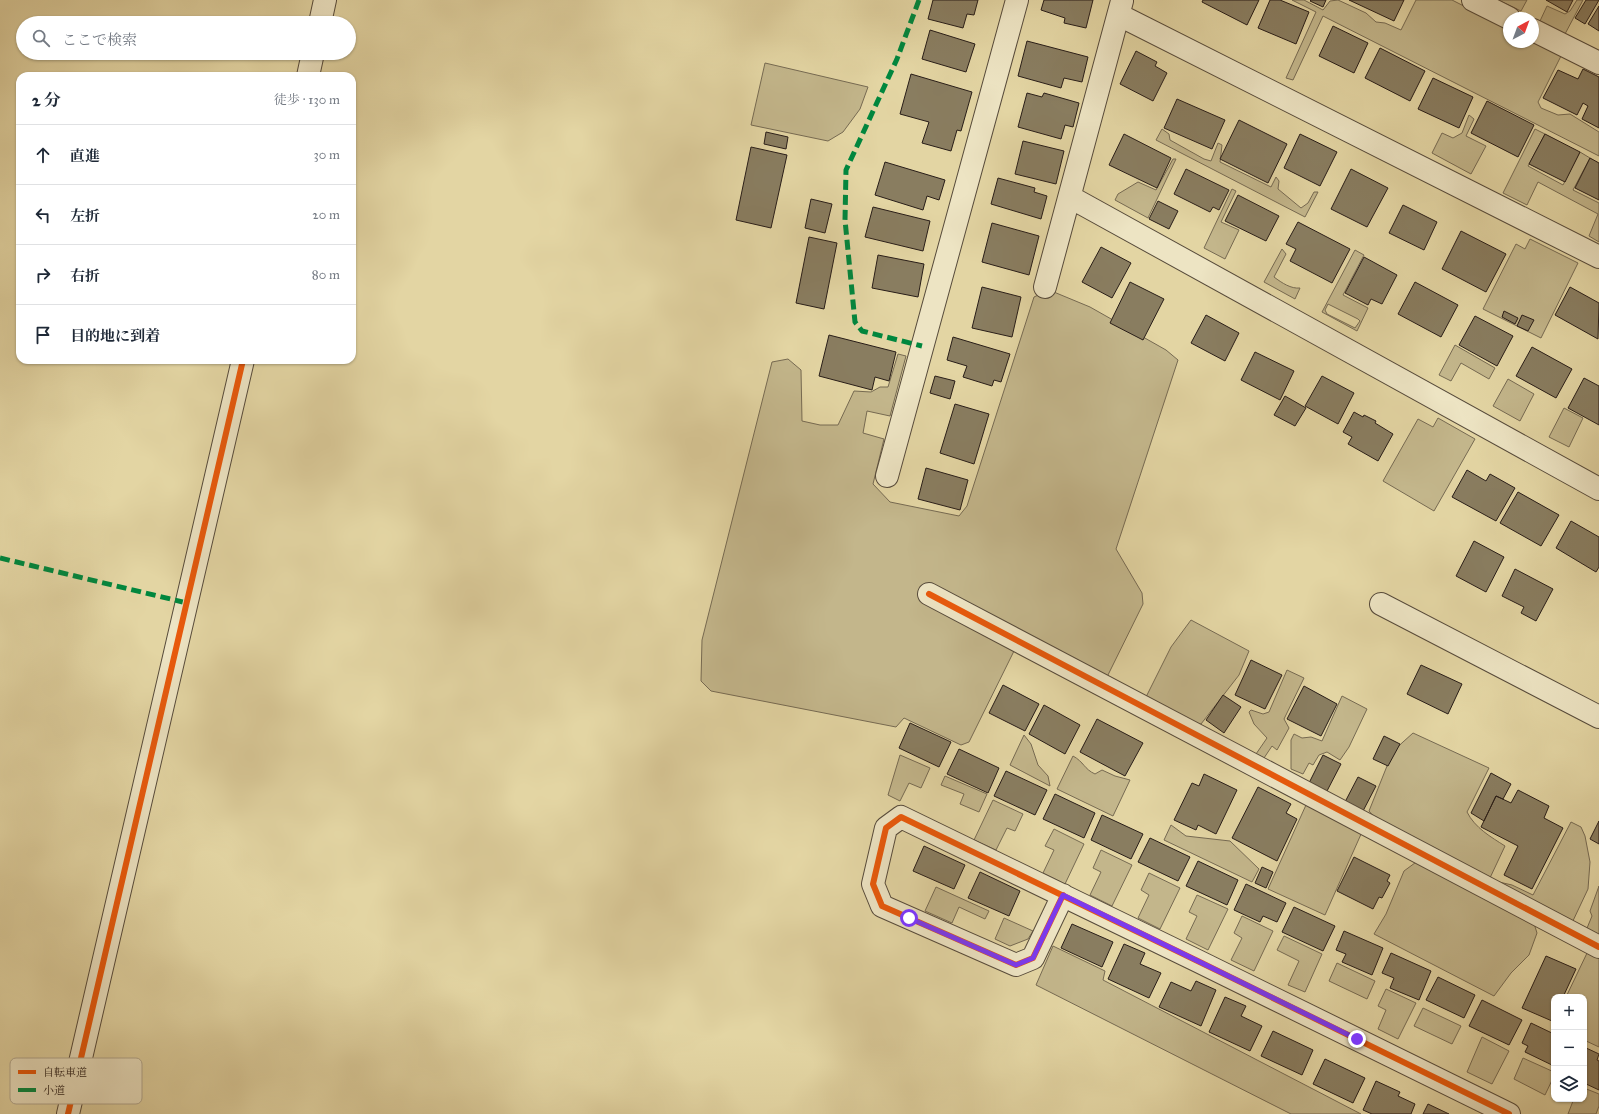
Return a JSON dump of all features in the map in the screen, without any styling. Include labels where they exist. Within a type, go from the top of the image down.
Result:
[{"type":"street","points":[[322,16],[325,0]]},
{"type":"street","points":[[887,476],[1017,0]]},
{"type":"street","points":[[1473,0],[1503,15]]},
{"type":"street","points":[[1045,287],[1121,7],[1599,257]]},
{"type":"street","points":[[1539,33],[1599,63]]},
{"type":"street","points":[[309,72],[311,60]]},
{"type":"street","points":[[1070,197],[1599,488]]},
{"type":"street","points":[[81,1058],[242,364]]},
{"type":"street","points":[[928,594],[1599,947]]},
{"type":"street","points":[[1381,604],[1599,717]]},
{"type":"street","points":[[1063,895],[1033,958],[1016,965],[882,906],[873,884],[886,828],[901,816],[1063,895],[1509,1114]]},
{"type":"street","points":[[68,1114],[70,1104]]},
{"type":"shaded area","points":[[1292,0],[1304,0],[1323,10],[1330,1],[1338,0],[1366,13],[1376,22],[1385,23],[1401,30],[1416,0],[1452,0],[1503,26],[1503,48],[1539,48],[1539,45],[1561,56],[1538,102],[1541,108],[1558,115],[1570,114],[1599,132],[1599,156],[1323,16],[1293,80],[1286,78],[1316,12]]},
{"type":"shaded area","points":[[1498,0],[1527,0],[1521,11]]},
{"type":"shaded area","points":[[1577,0],[1583,0],[1565,34],[1540,21],[1547,6],[1565,14],[1570,11]]},
{"type":"shaded area","points":[[765,63],[868,87],[860,109],[843,132],[828,141],[751,125]]},
{"type":"shaded area","points":[[1469,115],[1474,119],[1466,136],[1486,146],[1471,174],[1432,153],[1442,133],[1453,138],[1462,133]]},
{"type":"shaded area","points":[[1162,129],[1169,134],[1170,140],[1204,159],[1211,161],[1218,143],[1222,145],[1220,162],[1271,187],[1276,177],[1279,181],[1278,189],[1301,208],[1308,203],[1314,192],[1318,192],[1305,217],[1156,140]]},
{"type":"shaded area","points":[[1535,129],[1545,134],[1528,166],[1563,185],[1580,152],[1590,158],[1573,190],[1599,203],[1599,242],[1589,236],[1598,214],[1538,182],[1527,205],[1503,193]]},
{"type":"shaded area","points":[[1173,159],[1176,159],[1148,218],[1115,200],[1118,194],[1138,182],[1156,190]]},
{"type":"shaded area","points":[[1232,189],[1236,191],[1221,222],[1239,230],[1225,259],[1204,248]]},
{"type":"shaded area","points":[[1530,239],[1578,263],[1541,338],[1483,309],[1516,244],[1525,249]]},
{"type":"shaded area","points":[[1282,249],[1286,254],[1274,277],[1290,287],[1300,288],[1295,299],[1264,282]]},
{"type":"shaded area","points":[[1355,250],[1364,255],[1343,295],[1368,308],[1357,331],[1322,312]],"holes":[[[1328,304],[1360,321],[1355,328],[1327,314],[1325,310]]]},
{"type":"shaded area","points":[[1049,290],[1090,307],[1166,350],[1178,360],[1116,549],[1142,593],[1143,604],[1106,679],[1015,649],[969,742],[961,745],[904,718],[896,727],[711,691],[701,681],[702,640],[772,362],[788,359],[801,370],[802,421],[820,425],[838,425],[854,391],[871,392],[880,387],[888,387],[898,354],[906,356],[890,416],[867,411],[863,433],[884,439],[873,484],[890,502],[959,516],[967,506],[1034,297]]},
{"type":"shaded area","points":[[1455,345],[1495,368],[1489,379],[1461,363],[1451,381],[1439,375]]},
{"type":"shaded area","points":[[1508,379],[1534,394],[1520,421],[1493,406]]},
{"type":"shaded area","points":[[1564,408],[1583,418],[1569,447],[1549,437]]},
{"type":"shaded area","points":[[1438,418],[1475,439],[1434,511],[1383,481],[1418,419],[1433,427]]},
{"type":"shaded area","points":[[1191,620],[1249,651],[1239,675],[1201,724],[1192,725],[1145,699],[1171,647]]},
{"type":"shaded area","points":[[1287,670],[1304,678],[1284,719],[1289,728],[1277,750],[1272,746],[1264,758],[1256,754],[1267,738],[1254,724],[1249,712],[1251,710],[1263,714],[1269,712]]},
{"type":"shaded area","points":[[1342,696],[1367,709],[1349,747],[1340,760],[1327,752],[1319,755],[1313,765],[1309,763],[1303,774],[1291,769],[1291,740],[1294,734],[1302,738],[1311,737],[1322,741]]},
{"type":"shaded area","points":[[1413,733],[1489,768],[1467,812],[1474,823],[1489,836],[1505,846],[1489,880],[1376,819],[1369,811],[1393,751]]},
{"type":"shaded area","points":[[1024,735],[1031,744],[1038,765],[1048,776],[1050,786],[1010,765]]},
{"type":"shaded area","points":[[900,755],[930,768],[921,788],[909,783],[900,801],[888,795]]},
{"type":"shaded area","points":[[1073,756],[1088,770],[1095,774],[1102,770],[1115,776],[1130,780],[1113,816],[1057,789]]},
{"type":"shaded area","points":[[945,776],[987,794],[979,812],[960,804],[964,794],[941,785]]},
{"type":"shaded area","points":[[993,800],[1023,814],[1015,831],[1007,828],[996,850],[974,840]]},
{"type":"shaded area","points":[[1306,805],[1362,832],[1325,915],[1268,889]]},
{"type":"shaded area","points":[[1571,822],[1581,827],[1585,836],[1590,862],[1588,889],[1571,925],[1499,882],[1512,885],[1533,895]]},
{"type":"shaded area","points":[[1171,825],[1186,836],[1230,841],[1259,869],[1252,882],[1164,840]]},
{"type":"shaded area","points":[[1054,829],[1084,844],[1065,884],[1043,873],[1054,850],[1045,846]]},
{"type":"shaded area","points":[[1101,850],[1132,865],[1112,906],[1090,895],[1101,872],[1093,868]]},
{"type":"shaded area","points":[[1423,857],[1532,917],[1537,933],[1529,955],[1511,973],[1494,996],[1374,934],[1386,914],[1404,871]]},
{"type":"shaded area","points":[[1149,873],[1180,888],[1160,929],[1138,918],[1149,895],[1141,890]]},
{"type":"shaded area","points":[[1599,886],[1599,940],[1585,933],[1592,916],[1590,911]]},
{"type":"shaded area","points":[[936,887],[989,911],[985,919],[959,907],[952,923],[925,911]]},
{"type":"shaded area","points":[[1197,895],[1228,909],[1208,950],[1186,939],[1197,916],[1189,912]]},
{"type":"shaded area","points":[[1242,916],[1273,931],[1254,971],[1231,960],[1242,938],[1234,933]]},
{"type":"shaded area","points":[[1004,918],[1033,931],[1028,939],[1010,946],[995,939]]},
{"type":"shaded area","points":[[1284,936],[1322,954],[1305,992],[1288,985],[1299,961],[1277,950]]},
{"type":"shaded area","points":[[1053,946],[1105,971],[1103,980],[1361,1114],[1291,1114],[1036,985]]},
{"type":"shaded area","points":[[1588,951],[1599,957],[1599,1047],[1587,1041],[1587,994],[1567,994]]},
{"type":"shaded area","points":[[1337,963],[1375,981],[1367,999],[1329,981]]},
{"type":"shaded area","points":[[1386,989],[1416,1003],[1398,1039],[1378,1029],[1386,1010],[1378,1006]]},
{"type":"shaded area","points":[[1423,1008],[1461,1026],[1452,1044],[1414,1026]]},
{"type":"shaded area","points":[[1482,1037],[1509,1051],[1492,1084],[1467,1072]]},
{"type":"shaded area","points":[[1523,1058],[1551,1071],[1551,1082],[1545,1095],[1514,1079]]},
{"type":"shaded area","points":[[1587,1089],[1599,1094],[1599,1106],[1596,1114],[1568,1114],[1573,1102],[1587,1102]]},
{"type":"building","points":[[933,0],[978,0],[974,15],[967,14],[963,28],[928,19]]},
{"type":"building","points":[[1044,0],[1093,0],[1086,28],[1064,23],[1065,18],[1041,10]]},
{"type":"building","points":[[1203,0],[1259,0],[1247,25],[1202,2]]},
{"type":"building","points":[[1270,0],[1280,0],[1309,12],[1296,44],[1258,28]]},
{"type":"building","points":[[1326,0],[1323,7],[1310,1]]},
{"type":"building","points":[[1349,0],[1404,0],[1394,21]]},
{"type":"building","points":[[1546,0],[1573,0],[1567,12]]},
{"type":"building","points":[[1586,0],[1599,0],[1585,24],[1575,18]]},
{"type":"building","points":[[1599,6],[1599,31],[1588,24]]},
{"type":"building","points":[[1333,26],[1368,43],[1354,73],[1319,56]]},
{"type":"building","points":[[930,30],[975,44],[966,72],[922,59]]},
{"type":"building","points":[[1027,41],[1088,57],[1082,82],[1064,78],[1061,88],[1018,76]]},
{"type":"building","points":[[1380,48],[1425,71],[1410,101],[1365,78]]},
{"type":"building","points":[[1136,51],[1157,62],[1155,66],[1167,73],[1153,101],[1120,84]]},
{"type":"building","points":[[1583,69],[1599,77],[1599,128],[1582,119],[1588,106],[1583,103],[1577,115],[1543,98],[1558,70],[1578,79]]},
{"type":"building","points":[[911,74],[972,92],[961,131],[957,130],[951,151],[922,143],[929,122],[900,114]]},
{"type":"building","points":[[1433,78],[1473,97],[1459,128],[1418,109]]},
{"type":"building","points":[[1027,93],[1042,97],[1044,93],[1079,103],[1073,127],[1065,125],[1061,139],[1018,127]]},
{"type":"building","points":[[1177,99],[1225,120],[1212,149],[1164,128]]},
{"type":"building","points":[[1487,101],[1534,125],[1518,157],[1471,133]]},
{"type":"building","points":[[1239,120],[1287,144],[1268,183],[1220,159]]},
{"type":"building","points":[[766,132],[788,137],[786,149],[764,144]]},
{"type":"building","points":[[1124,134],[1171,158],[1157,188],[1109,165]]},
{"type":"building","points":[[1300,134],[1337,152],[1320,186],[1284,168]]},
{"type":"building","points":[[1545,134],[1580,152],[1565,182],[1529,164]]},
{"type":"building","points":[[1023,141],[1064,151],[1056,184],[1015,174]]},
{"type":"building","points":[[751,147],[787,155],[771,228],[736,220]]},
{"type":"building","points":[[1590,158],[1599,163],[1599,200],[1575,188]]},
{"type":"building","points":[[885,162],[945,180],[939,200],[927,196],[923,210],[875,195]]},
{"type":"building","points":[[1186,169],[1229,190],[1219,210],[1213,207],[1210,212],[1174,194]]},
{"type":"building","points":[[1351,169],[1388,188],[1367,227],[1331,209]]},
{"type":"building","points":[[998,178],[1035,188],[1034,192],[1047,196],[1041,219],[991,204]]},
{"type":"building","points":[[1238,195],[1279,216],[1266,241],[1225,221]]},
{"type":"building","points":[[811,199],[832,204],[825,233],[805,228]]},
{"type":"building","points":[[1158,201],[1178,211],[1169,229],[1149,219]]},
{"type":"building","points":[[1403,205],[1437,222],[1424,250],[1389,233]]},
{"type":"building","points":[[873,207],[930,221],[923,251],[865,237]]},
{"type":"building","points":[[1298,222],[1350,249],[1332,283],[1290,261],[1296,249],[1286,244]]},
{"type":"building","points":[[992,223],[1039,236],[1029,275],[982,262]]},
{"type":"building","points":[[1461,231],[1506,254],[1486,292],[1442,269]]},
{"type":"building","points":[[809,237],[837,243],[824,309],[796,303]]},
{"type":"building","points":[[1101,247],[1131,263],[1112,298],[1082,282]]},
{"type":"building","points":[[878,255],[924,264],[918,297],[872,288]]},
{"type":"building","points":[[1364,257],[1397,275],[1382,304],[1371,299],[1368,305],[1345,293]]},
{"type":"building","points":[[1130,282],[1164,299],[1143,340],[1110,323]]},
{"type":"building","points":[[1415,282],[1458,305],[1441,337],[1398,314]]},
{"type":"building","points":[[982,287],[1021,297],[1012,337],[972,328]]},
{"type":"building","points":[[1570,287],[1599,303],[1598,339],[1555,315]]},
{"type":"building","points":[[1504,311],[1518,318],[1515,324],[1502,317]]},
{"type":"building","points":[[1206,315],[1239,333],[1225,361],[1191,343]]},
{"type":"building","points":[[1522,315],[1534,320],[1528,331],[1517,326]]},
{"type":"building","points":[[1475,316],[1513,336],[1497,366],[1459,345]]},
{"type":"building","points":[[829,335],[896,352],[889,381],[875,377],[872,390],[819,376]]},
{"type":"building","points":[[953,337],[1010,354],[1001,382],[994,380],[992,386],[963,377],[967,366],[947,360]]},
{"type":"building","points":[[1532,347],[1572,369],[1556,398],[1516,376]]},
{"type":"building","points":[[1255,352],[1294,371],[1280,400],[1241,380]]},
{"type":"building","points":[[935,376],[955,381],[950,399],[930,393]]},
{"type":"building","points":[[1322,376],[1354,393],[1338,424],[1305,406]]},
{"type":"building","points":[[1584,378],[1599,386],[1599,425],[1568,408]]},
{"type":"building","points":[[1285,396],[1306,408],[1295,426],[1274,415]]},
{"type":"building","points":[[955,404],[989,414],[974,464],[940,453]]},
{"type":"building","points":[[1354,412],[1363,417],[1364,415],[1376,421],[1375,423],[1393,434],[1378,461],[1348,444],[1352,437],[1343,432]]},
{"type":"building","points":[[926,468],[968,480],[960,510],[918,499]]},
{"type":"building","points":[[1467,470],[1486,481],[1490,474],[1515,488],[1496,521],[1452,497]]},
{"type":"building","points":[[1518,492],[1559,515],[1541,546],[1500,523]]},
{"type":"building","points":[[1571,521],[1599,537],[1599,567],[1596,572],[1556,548]]},
{"type":"building","points":[[1474,541],[1504,557],[1486,592],[1456,576]]},
{"type":"building","points":[[1515,569],[1553,589],[1536,621],[1521,613],[1524,607],[1502,596]]},
{"type":"building","points":[[1251,660],[1282,675],[1265,709],[1235,695]]},
{"type":"building","points":[[1421,665],[1462,684],[1448,714],[1407,694]]},
{"type":"building","points":[[1003,685],[1039,704],[1025,731],[989,713]]},
{"type":"building","points":[[1304,686],[1337,704],[1321,736],[1287,719]]},
{"type":"building","points":[[1223,695],[1241,707],[1224,733],[1206,720]]},
{"type":"building","points":[[1044,705],[1080,725],[1065,754],[1029,734]]},
{"type":"building","points":[[1097,719],[1143,743],[1125,776],[1080,752]]},
{"type":"building","points":[[910,723],[951,742],[939,767],[899,748]]},
{"type":"building","points":[[1384,736],[1400,744],[1388,766],[1373,759]]},
{"type":"building","points":[[959,749],[999,768],[988,793],[947,774]]},
{"type":"building","points":[[1323,755],[1341,764],[1327,791],[1309,783]]},
{"type":"building","points":[[1006,771],[1047,790],[1035,815],[994,796]]},
{"type":"building","points":[[1491,773],[1511,784],[1503,799],[1496,796],[1484,821],[1471,813]]},
{"type":"building","points":[[1204,774],[1237,790],[1216,834],[1198,825],[1196,830],[1174,820],[1192,783],[1199,786]]},
{"type":"building","points":[[1358,777],[1376,786],[1363,811],[1345,802]]},
{"type":"building","points":[[1258,787],[1291,804],[1286,813],[1297,819],[1277,861],[1232,838]]},
{"type":"building","points":[[1518,790],[1549,806],[1544,818],[1563,828],[1532,889],[1504,875],[1518,846],[1481,827],[1496,796],[1511,803]]},
{"type":"building","points":[[1055,794],[1095,813],[1084,838],[1043,819]]},
{"type":"building","points":[[1102,815],[1143,834],[1131,859],[1091,840]]},
{"type":"building","points":[[1599,821],[1599,844],[1590,839]]},
{"type":"building","points":[[1150,838],[1190,857],[1178,881],[1138,862]]},
{"type":"building","points":[[924,846],[965,865],[954,889],[913,871]]},
{"type":"building","points":[[1354,857],[1390,875],[1387,881],[1390,883],[1382,898],[1379,897],[1373,909],[1337,891]]},
{"type":"building","points":[[1198,861],[1238,880],[1227,905],[1186,886]]},
{"type":"building","points":[[1262,867],[1273,872],[1266,888],[1255,883]]},
{"type":"building","points":[[980,872],[1020,891],[1009,916],[968,898]]},
{"type":"building","points":[[1246,884],[1286,903],[1277,922],[1263,916],[1260,922],[1234,910]]},
{"type":"building","points":[[1294,907],[1335,926],[1323,951],[1282,932]]},
{"type":"building","points":[[1072,924],[1113,942],[1102,967],[1061,948]]},
{"type":"building","points":[[1344,931],[1383,948],[1372,975],[1342,962],[1346,954],[1336,950]]},
{"type":"building","points":[[1124,944],[1145,953],[1140,964],[1161,973],[1149,998],[1108,979]]},
{"type":"building","points":[[1391,953],[1431,971],[1419,1000],[1390,988],[1394,978],[1382,973]]},
{"type":"building","points":[[1546,956],[1576,969],[1564,994],[1551,994],[1551,1021],[1522,1008]]},
{"type":"building","points":[[1438,977],[1475,995],[1464,1018],[1426,1000]]},
{"type":"building","points":[[1196,981],[1216,990],[1201,1026],[1159,1007],[1171,982],[1191,991]]},
{"type":"building","points":[[1225,997],[1246,1006],[1241,1016],[1262,1026],[1250,1051],[1209,1032]]},
{"type":"building","points":[[1482,1000],[1522,1020],[1509,1045],[1469,1026]]},
{"type":"building","points":[[1531,1023],[1551,1033],[1551,1065],[1525,1052],[1528,1046],[1522,1043]]},
{"type":"building","points":[[1273,1031],[1313,1050],[1302,1075],[1261,1056]]},
{"type":"building","points":[[1587,1048],[1599,1054],[1597,1060],[1599,1061],[1599,1090],[1587,1084]]},
{"type":"building","points":[[1325,1059],[1365,1078],[1353,1103],[1313,1084]]},
{"type":"building","points":[[1376,1081],[1400,1092],[1398,1096],[1415,1104],[1411,1114],[1372,1114],[1363,1110]]},
{"type":"building","points":[[1428,1104],[1449,1114],[1423,1114]]},
{"type":"marked path","points":[[919,0],[897,59],[846,170],[845,220],[855,322],[862,331],[922,346]]},
{"type":"marked path","points":[[0,558],[187,603]]},
{"type":"cycle path","points":[[81,1058],[242,364]]},
{"type":"cycle path","points":[[929,594],[1599,947]]},
{"type":"cycle path","points":[[1063,895],[1033,958],[1016,965],[882,906],[873,884],[886,828],[901,817],[1053,891],[1129,928],[1205,965],[1509,1114]]},
{"type":"cycle path","points":[[68,1114],[70,1104]]},
{"type":"route","points":[[909,918],[1016,965],[1033,958],[1063,895],[1357,1039]]}]
